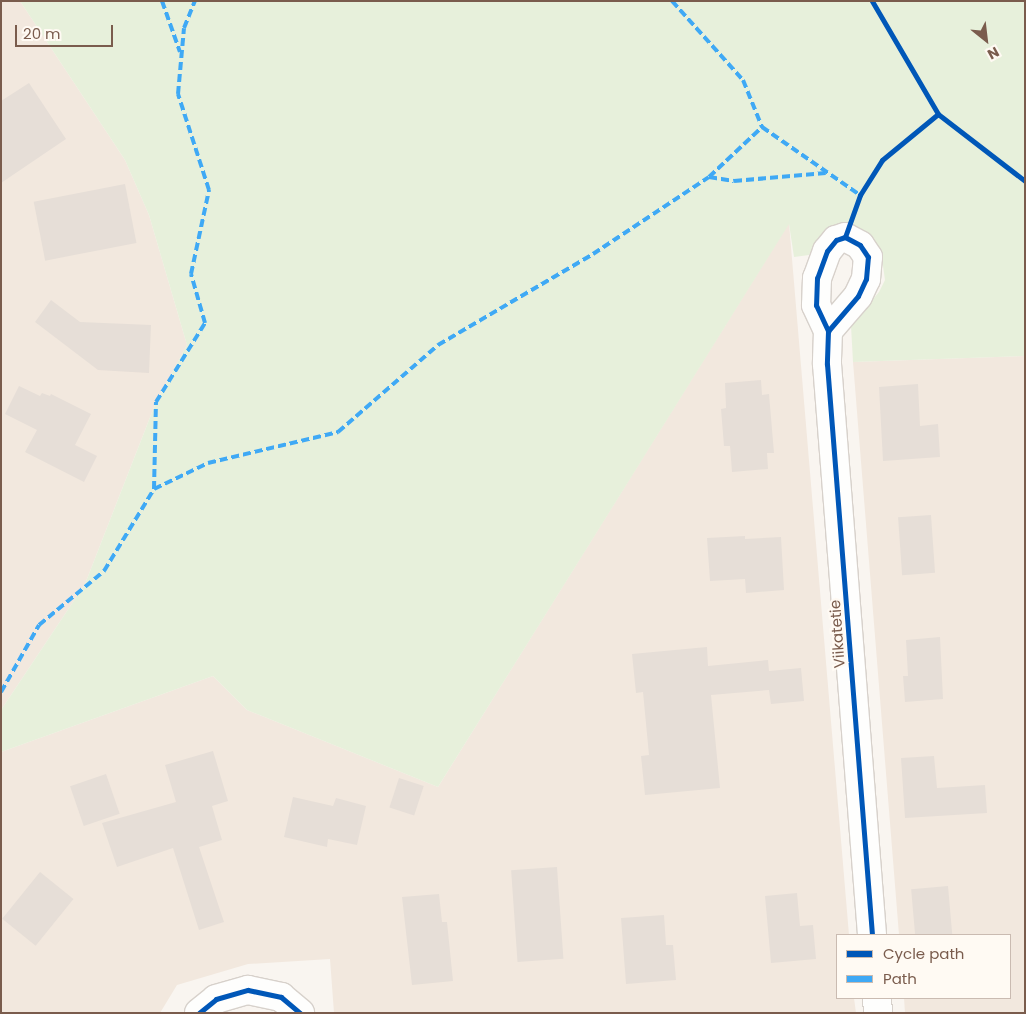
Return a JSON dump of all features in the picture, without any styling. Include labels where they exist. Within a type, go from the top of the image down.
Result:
[{"type":"street","name":"Viikatetie","points":[[828,331],[827,355],[872,934]]},
{"type":"street","points":[[199,1013],[216,999],[248,990],[282,996],[300,1013]]},
{"type":"street","points":[[877,999],[878,1013]]},
{"type":"shaded area","points":[[1,1],[20,1],[125,160],[149,215],[187,345],[156,402],[85,584],[1,710]]},
{"type":"shaded area","points":[[789,223],[849,934],[836,934],[836,999],[854,999],[856,1013],[334,1013],[330,959],[248,964],[177,985],[160,1013],[1,1013],[1,752],[213,676],[247,710],[438,787]]},
{"type":"shaded area","points":[[1025,356],[1025,1013],[905,1013],[904,999],[1011,999],[1011,934],[899,934],[853,362]]},
{"type":"green space","points":[[20,1],[1025,1],[1025,356],[853,362],[851,326],[879,292],[885,280],[881,252],[869,237],[832,227],[819,239],[809,255],[794,257],[789,224],[438,787],[247,710],[213,676],[1,752],[1,710],[85,584],[156,402],[187,345],[149,215],[125,160]]},
{"type":"building","points":[[29,83],[66,139],[1,183],[1,101]]},
{"type":"building","points":[[125,184],[136,243],[45,261],[34,202]]},
{"type":"building","points":[[51,300],[80,322],[151,325],[149,373],[98,370],[35,322]]},
{"type":"building","points":[[761,380],[762,395],[769,394],[774,453],[767,453],[768,469],[732,472],[730,446],[724,446],[721,409],[726,408],[725,383]]},
{"type":"building","points":[[918,384],[920,426],[938,424],[940,457],[883,461],[879,387]]},
{"type":"building","points":[[19,386],[40,396],[42,393],[50,396],[51,394],[91,414],[75,445],[97,456],[84,482],[25,452],[37,430],[5,414]]},
{"type":"building","points":[[931,515],[935,573],[902,575],[898,517]]},
{"type":"building","points":[[745,536],[745,539],[781,537],[784,590],[746,593],[745,579],[710,581],[707,538]]},
{"type":"building","points":[[940,637],[943,699],[905,702],[903,676],[908,676],[906,640]]},
{"type":"building","points":[[707,647],[708,666],[768,660],[769,671],[801,668],[804,701],[771,704],[769,690],[711,695],[720,788],[645,795],[641,756],[649,755],[643,692],[636,693],[632,654]]},
{"type":"building","points":[[213,751],[228,801],[212,806],[222,840],[199,847],[224,922],[199,930],[173,848],[117,867],[102,823],[176,802],[165,765]]},
{"type":"building","points":[[934,756],[937,788],[985,785],[987,813],[905,818],[901,758]]},
{"type":"building","points":[[106,774],[120,814],[84,826],[70,786]]},
{"type":"building","points":[[399,778],[424,786],[414,816],[389,807]]},
{"type":"building","points":[[293,797],[333,806],[336,798],[366,806],[357,845],[328,839],[327,847],[284,837]]},
{"type":"building","points":[[557,867],[563,959],[518,962],[511,870]]},
{"type":"building","points":[[40,872],[73,899],[36,946],[2,919]]},
{"type":"building","points":[[948,886],[952,934],[915,934],[911,889]]},
{"type":"building","points":[[797,893],[800,926],[813,925],[816,959],[771,963],[765,896]]},
{"type":"building","points":[[439,894],[442,922],[447,922],[453,981],[412,985],[402,897]]},
{"type":"building","points":[[664,915],[666,945],[673,945],[676,980],[626,984],[621,918]]},
{"type":"marked path","points":[[162,1],[180,52]]},
{"type":"marked path","points":[[154,489],[156,402],[205,323],[191,274],[209,190],[178,94],[184,28],[195,1]]},
{"type":"marked path","points":[[672,1],[743,80],[762,127],[860,195]]},
{"type":"marked path","points":[[1,692],[39,625],[104,571],[154,489],[208,463],[338,432],[438,345],[593,254],[709,177],[762,127]]},
{"type":"marked path","points":[[709,177],[734,181],[826,173]]},
{"type":"cycle path","points":[[872,1],[938,114],[1025,181]]},
{"type":"cycle path","points":[[845,237],[860,195],[882,160],[938,114]]},
{"type":"cycle path","points":[[845,237],[860,245],[868,257],[866,279],[858,296],[828,331],[816,305],[817,278],[827,251],[836,240],[845,237]]},
{"type":"cycle path","points":[[828,331],[827,364],[872,934]]},
{"type":"cycle path","points":[[199,1013],[216,999],[248,990],[281,997],[300,1013]]}]
